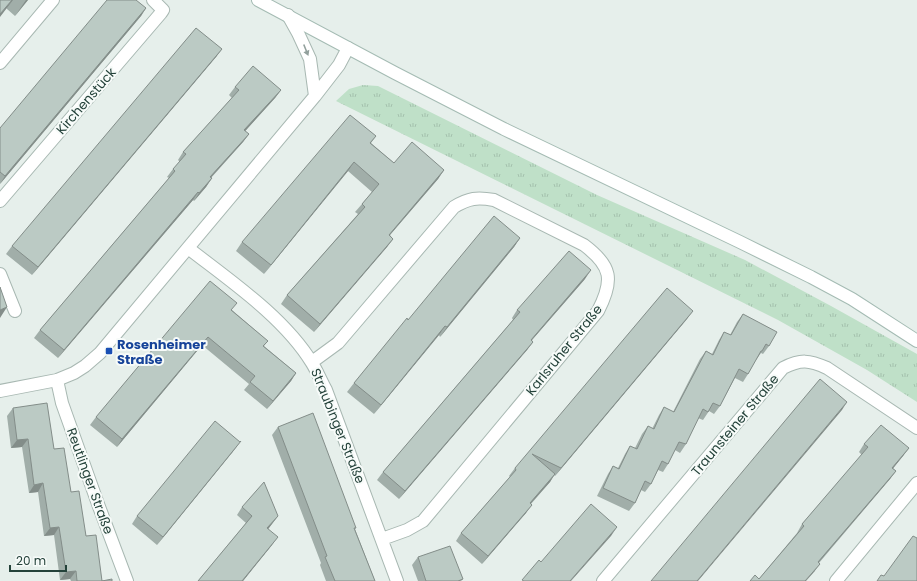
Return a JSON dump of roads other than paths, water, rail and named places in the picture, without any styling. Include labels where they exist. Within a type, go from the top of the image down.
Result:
[{"type":"street","points":[[0,63],[53,0]]},
{"type":"street","name":"Kirchenstück","points":[[0,201],[162,13],[163,10],[161,6],[153,0]]},
{"type":"street","points":[[258,0],[504,129],[811,277],[852,299],[917,341]]},
{"type":"street","points":[[288,15],[310,59],[315,96]]},
{"type":"street","points":[[0,391],[57,380],[74,373],[100,353],[315,96],[339,65],[348,48]]},
{"type":"street","name":"Karlsruher Straße","points":[[312,362],[338,344],[454,207],[465,200],[480,198],[494,200],[584,245],[597,255],[605,266],[608,281],[606,295],[598,311],[423,521],[407,530],[382,539]]},
{"type":"street","name":"Straubinger Straße","points":[[188,248],[274,318],[295,340],[312,362],[326,390],[397,581]]},
{"type":"street","points":[[0,274],[14,311]]},
{"type":"street","name":"Traunsteiner Straße","points":[[603,581],[783,368],[795,362],[814,362],[827,368],[917,428]]},
{"type":"street","name":"Reutlinger Straße","points":[[57,380],[65,410],[127,581]]},
{"type":"street","points":[[836,581],[917,483]]},
{"type":"place","name":"Rosenheimer Straße","points":[[109,351]]}]
